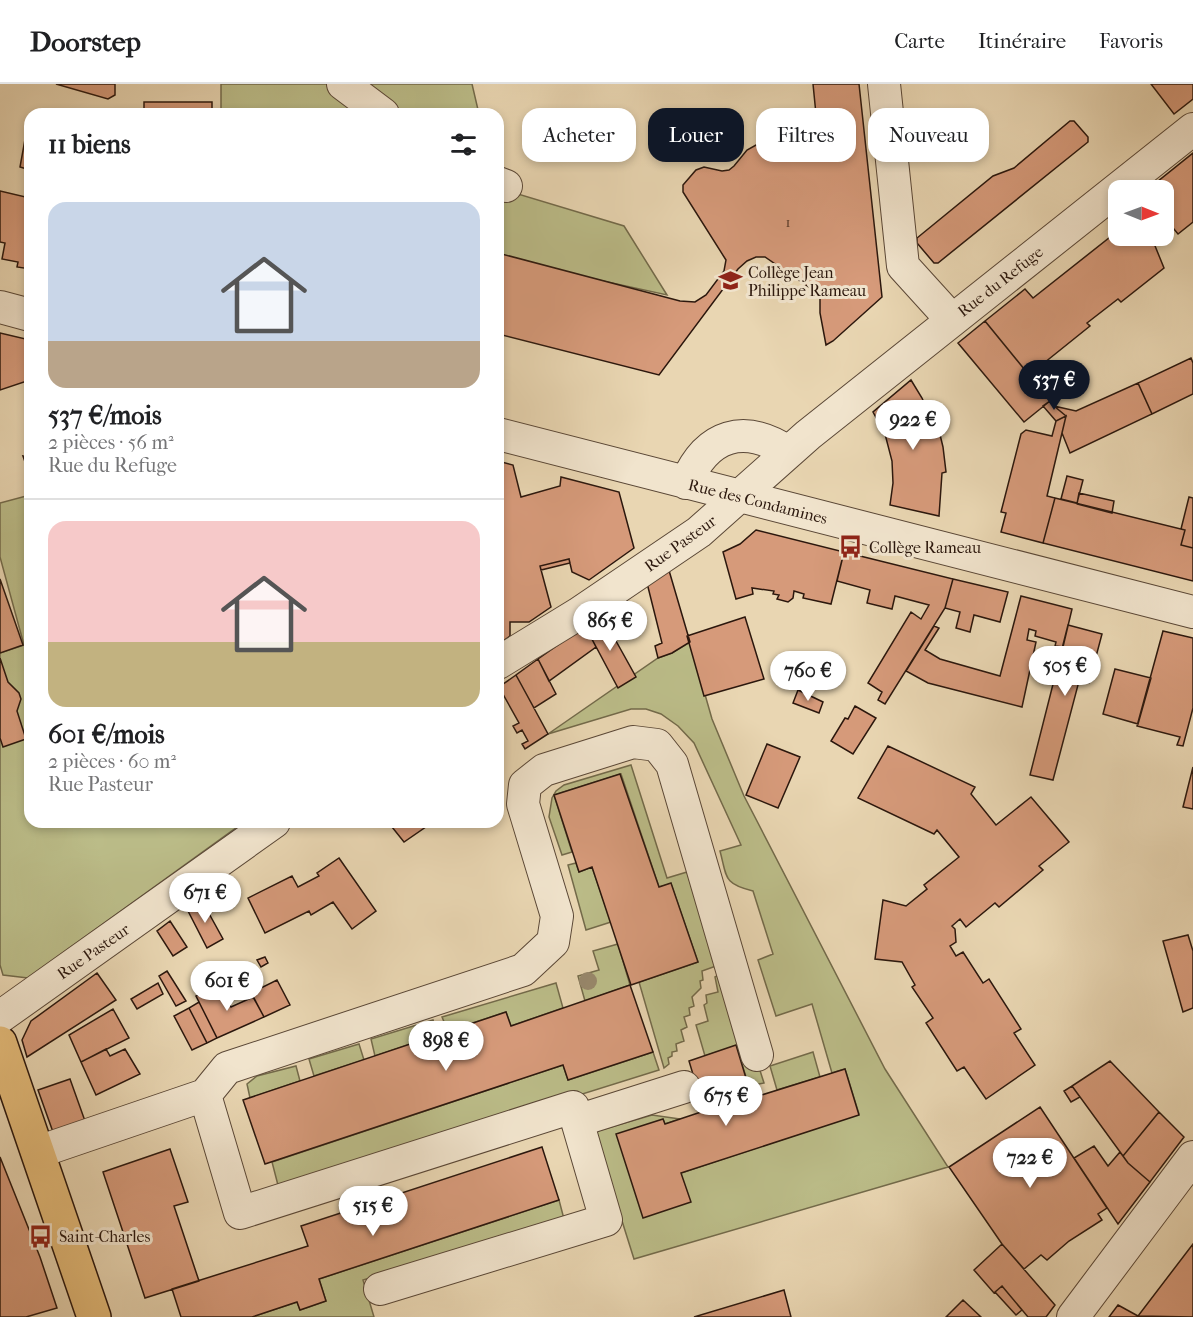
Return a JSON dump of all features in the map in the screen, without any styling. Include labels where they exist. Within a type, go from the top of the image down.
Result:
[{"type":"main road","points":[[0,1043],[94,1317]]},
{"type":"street","points":[[343,84],[375,108]]},
{"type":"street","points":[[884,84],[903,266],[952,320]]},
{"type":"street","name":"Rue du Refuge","points":[[739,497],[798,444],[1193,129]]},
{"type":"street","points":[[0,308],[24,314]]},
{"type":"street","name":"Rue des Condamines","points":[[504,436],[1193,612]]},
{"type":"street","points":[[686,483],[695,463],[702,455],[729,438],[750,436],[798,444]]},
{"type":"street","name":"Rue Pasteur","points":[[504,659],[578,614],[699,532],[739,497]]},
{"type":"street","points":[[38,1152],[205,1095],[227,1068],[523,970],[553,942],[557,916],[523,804],[525,785],[544,770],[633,742],[657,745],[672,764],[757,1055]]},
{"type":"street","name":"Rue Pasteur","points":[[0,1017],[266,828]]},
{"type":"street","points":[[577,1120],[684,1087]]},
{"type":"street","points":[[205,1095],[240,1212],[573,1107],[606,1220],[380,1289]]},
{"type":"street","points":[[1073,1317],[1193,1157]]},
{"type":"green space","points":[[221,84],[472,84],[478,108],[221,108]]},
{"type":"green space","points":[[504,190],[624,226],[667,295],[504,259]]},
{"type":"green space","points":[[24,497],[24,645],[0,557],[0,503]]},
{"type":"green space","points":[[690,642],[712,719],[744,796],[885,1069],[948,1167],[634,1259],[594,1132],[652,1115],[680,1119],[665,1124],[663,1119],[681,1173],[859,1114],[845,1069],[832,1073],[812,1004],[776,1016],[758,960],[773,954],[753,891],[731,882],[720,851],[741,845],[694,743],[678,726],[661,714],[646,709],[631,709],[548,734],[658,658]]},
{"type":"green space","points":[[24,645],[24,828],[236,828],[28,978],[3,975],[0,965],[0,653]]},
{"type":"green space","points":[[631,765],[667,878],[687,872],[716,966],[702,971],[701,988],[692,997],[694,1006],[689,1008],[690,1015],[684,1017],[687,1027],[681,1030],[684,1041],[676,1044],[677,1051],[672,1052],[672,1056],[668,1058],[669,1064],[664,1068],[639,982],[698,962],[671,884],[659,887],[621,774],[554,795],[572,852],[562,855],[549,817],[552,798],[556,791],[564,785]]},
{"type":"green space","points":[[576,863],[579,872],[592,867],[611,922],[586,930],[568,865]]},
{"type":"green space","points":[[618,944],[630,985],[585,1001],[578,976],[599,970],[593,951]]},
{"type":"green space","points":[[728,970],[764,1083],[749,1086],[736,1046],[705,1056],[696,1025],[708,1021],[704,1005],[707,1003],[706,995],[718,992],[715,977]]},
{"type":"green space","points":[[556,983],[563,1008],[511,1026],[506,1012],[448,1031],[442,1017]]},
{"type":"green space","points":[[433,1020],[437,1035],[375,1056],[371,1039]]},
{"type":"green space","points":[[359,1044],[364,1060],[314,1076],[309,1059]]},
{"type":"green space","points":[[653,1052],[659,1070],[279,1189],[272,1162],[563,1065],[568,1080]]},
{"type":"green space","points":[[813,1052],[820,1077],[777,1090],[770,1066]]},
{"type":"green space","points":[[296,1066],[300,1081],[250,1098],[247,1084],[257,1076]]},
{"type":"green space","points":[[559,1200],[564,1219],[363,1280],[374,1317],[252,1317],[297,1302],[300,1310],[326,1301],[319,1279]]},
{"type":"building","points":[[56,84],[115,84],[115,95],[108,99]]},
{"type":"building","points":[[813,84],[859,84],[882,297],[833,341],[826,345],[820,313],[820,295],[765,257],[756,257],[747,261],[738,269],[659,375],[504,336],[504,255],[680,301],[695,302],[706,295],[724,271],[726,260],[683,192],[683,185],[696,170],[704,167],[722,171],[729,170],[737,162],[744,162],[744,154],[756,145],[756,162],[856,162],[856,108],[815,108]]},
{"type":"building","points":[[1151,84],[1193,84],[1193,99],[1174,114]]},
{"type":"building","points":[[144,102],[212,102],[212,108],[144,108]]},
{"type":"building","points":[[1070,121],[1074,121],[1088,137],[1088,142],[938,263],[934,263],[917,243],[917,238],[993,176],[1014,168]]},
{"type":"building","points":[[24,145],[24,168],[20,167]]},
{"type":"building","points":[[1193,153],[1193,222],[1178,234],[1174,229],[1174,180],[1159,180]]},
{"type":"building","points":[[0,191],[24,197],[24,268],[17,267],[18,262],[2,259],[5,243],[0,242]]},
{"type":"building","points":[[1108,239],[1108,246],[1155,246],[1164,268],[1121,302],[1118,299],[1087,323],[1090,326],[1029,375],[985,321],[1025,289],[1033,298]]},
{"type":"building","points":[[985,321],[1050,401],[1024,422],[958,343]]},
{"type":"building","points":[[0,333],[24,339],[24,382],[0,390]]},
{"type":"building","points":[[1191,358],[1193,394],[1152,414],[1138,383]]},
{"type":"building","points":[[911,380],[932,420],[936,418],[943,447],[946,472],[942,473],[939,516],[890,505],[893,483],[892,461],[885,434],[873,412]]},
{"type":"building","points":[[1138,383],[1152,414],[1070,453],[1062,433],[1066,416],[1054,406],[1076,411]]},
{"type":"building","points":[[1050,401],[1066,416],[1056,421],[1043,406]]},
{"type":"building","points":[[1066,416],[1047,496],[1055,498],[1043,543],[1001,532],[1006,513],[1001,512],[1021,434],[1026,430],[1052,436],[1056,421]]},
{"type":"building","points":[[504,463],[513,465],[521,497],[560,486],[561,477],[619,492],[634,548],[589,580],[572,572],[569,559],[540,566],[551,607],[529,622],[510,622],[510,636],[504,640]]},
{"type":"building","points":[[1067,476],[1083,480],[1077,503],[1061,499]]},
{"type":"building","points":[[1079,493],[1114,501],[1112,513],[1077,504]]},
{"type":"building","points":[[1189,497],[1193,498],[1193,548],[1181,545],[1185,530],[1181,529]]},
{"type":"building","points":[[1055,498],[1185,530],[1181,545],[1193,548],[1193,581],[1043,543]]},
{"type":"building","points":[[756,530],[844,552],[831,604],[803,598],[804,594],[794,591],[793,598],[788,602],[777,599],[779,595],[773,594],[774,591],[752,588],[753,594],[736,599],[723,552],[740,544]]},
{"type":"building","points":[[844,552],[953,579],[945,608],[885,704],[878,700],[882,692],[868,683],[911,612],[921,619],[929,605],[895,596],[892,609],[867,603],[870,590],[837,581]]},
{"type":"building","points":[[569,559],[570,563],[541,570],[540,566]]},
{"type":"building","points":[[668,567],[690,642],[658,658],[655,646],[662,643],[647,583]]},
{"type":"building","points":[[0,579],[23,645],[0,653]]},
{"type":"building","points":[[953,579],[1008,592],[1000,622],[974,615],[970,632],[956,628],[960,612],[945,608]]},
{"type":"building","points":[[1021,596],[1072,609],[1063,647],[1055,646],[1056,642],[1035,636],[1036,631],[1029,629],[1027,640],[1036,642],[1022,707],[928,683],[906,671],[934,626],[939,628],[925,650],[940,659],[1000,676]]},
{"type":"building","points":[[601,614],[636,677],[618,688],[585,626]]},
{"type":"building","points":[[745,617],[764,679],[704,696],[687,636]]},
{"type":"building","points":[[1068,625],[1102,634],[1089,683],[1079,681],[1053,780],[1030,775]]},
{"type":"building","points":[[585,626],[596,647],[549,681],[538,659]]},
{"type":"building","points":[[1163,631],[1193,638],[1193,708],[1183,746],[1177,745],[1180,737],[1137,726]]},
{"type":"building","points":[[0,658],[8,682],[19,693],[21,699],[17,711],[24,740],[3,747],[0,738]]},
{"type":"building","points":[[538,659],[556,694],[534,708],[516,675]]},
{"type":"building","points":[[1115,669],[1151,678],[1138,724],[1103,714]]},
{"type":"building","points":[[516,675],[548,734],[525,749],[522,744],[528,741],[522,730],[517,733],[513,726],[519,723],[504,696],[504,683]]},
{"type":"building","points":[[798,690],[823,702],[819,713],[793,703]]},
{"type":"building","points":[[855,706],[876,718],[853,754],[831,741]]},
{"type":"building","points":[[767,744],[800,757],[778,808],[746,795]]},
{"type":"building","points":[[888,746],[975,787],[971,794],[996,825],[1031,797],[1069,842],[1039,866],[1043,870],[999,907],[995,903],[966,927],[960,919],[952,926],[955,929],[956,942],[950,946],[956,956],[963,952],[983,983],[989,979],[1021,1029],[1014,1033],[1035,1065],[986,1099],[964,1067],[957,1071],[926,1023],[933,1018],[912,987],[915,985],[902,962],[875,959],[883,900],[906,906],[927,889],[924,885],[959,857],[937,830],[934,834],[858,798]]},
{"type":"building","points":[[1193,767],[1193,809],[1183,807]]},
{"type":"building","points":[[620,774],[659,887],[671,883],[698,962],[631,985],[592,867],[579,872],[554,795]]},
{"type":"building","points":[[393,828],[424,828],[404,842]]},
{"type":"building","points":[[339,858],[376,911],[352,929],[333,902],[311,915],[309,911],[265,933],[248,898],[292,876],[298,887],[319,876],[317,873]]},
{"type":"building","points":[[201,899],[223,939],[207,948],[187,909]]},
{"type":"building","points":[[170,921],[187,947],[173,956],[157,931]]},
{"type":"building","points":[[1188,935],[1193,951],[1193,1008],[1183,1012],[1163,941]]},
{"type":"building","points":[[265,957],[268,963],[261,967],[257,960]]},
{"type":"building","points":[[167,971],[186,1001],[176,1006],[159,976]]},
{"type":"building","points":[[97,973],[116,1000],[27,1057],[22,1040],[31,1021]]},
{"type":"building","points":[[277,980],[290,1005],[264,1017],[247,985],[253,982],[257,990]]},
{"type":"building","points":[[158,983],[163,994],[137,1009],[131,999]]},
{"type":"building","points":[[220,984],[231,1007],[253,997],[264,1017],[217,1038],[196,996]]},
{"type":"building","points":[[630,985],[653,1052],[568,1080],[563,1065],[265,1164],[243,1100],[506,1012],[511,1026]]},
{"type":"building","points":[[199,1002],[217,1038],[207,1043],[189,1008]]},
{"type":"building","points":[[189,1008],[207,1043],[192,1050],[174,1016]]},
{"type":"building","points":[[113,1009],[129,1038],[81,1062],[69,1035]]},
{"type":"building","points":[[736,1045],[752,1098],[845,1069],[859,1115],[681,1173],[691,1202],[643,1218],[616,1134],[663,1119],[665,1124],[704,1111],[689,1061]]},
{"type":"building","points":[[106,1049],[110,1056],[125,1049],[140,1074],[96,1095],[81,1062]]},
{"type":"building","points":[[1110,1061],[1159,1112],[1123,1156],[1072,1086]]},
{"type":"building","points":[[70,1079],[85,1121],[53,1132],[38,1090]]},
{"type":"building","points":[[1072,1086],[1080,1097],[1071,1102],[1064,1091]]},
{"type":"building","points":[[1040,1107],[1107,1208],[1098,1214],[1102,1220],[1069,1241],[1047,1260],[1041,1255],[1024,1269],[1002,1244],[949,1167]]},
{"type":"building","points":[[1159,1112],[1184,1137],[1150,1182],[1123,1156]]},
{"type":"building","points":[[1094,1146],[1108,1166],[1120,1152],[1128,1163],[1150,1182],[1118,1224],[1074,1158]]},
{"type":"building","points":[[542,1147],[559,1200],[319,1279],[326,1301],[300,1310],[297,1302],[252,1317],[181,1317],[172,1289],[308,1246],[301,1226]]},
{"type":"building","points":[[170,1149],[188,1202],[174,1206],[199,1281],[145,1298],[103,1172]]},
{"type":"building","points":[[0,1157],[40,1257],[57,1308],[26,1317],[0,1317]]},
{"type":"building","points":[[1002,1244],[1055,1305],[1046,1317],[1028,1317],[1002,1286],[994,1293],[974,1270]]},
{"type":"building","points":[[1193,1244],[1193,1317],[1138,1316]]},
{"type":"building","points":[[1002,1286],[1022,1310],[1016,1315],[995,1292]]},
{"type":"building","points":[[784,1290],[791,1317],[694,1317]]},
{"type":"building","points":[[963,1300],[981,1317],[946,1317]]},
{"type":"building","points":[[1118,1305],[1138,1316],[1140,1317],[1109,1317]]},
{"type":"place","name":"Collège Jean Philippe Rameau","points":[[730,281]]},
{"type":"place","name":"Collège Rameau","points":[[851,547]]},
{"type":"place","name":"Saint-Charles","points":[[41,1236]]}]
